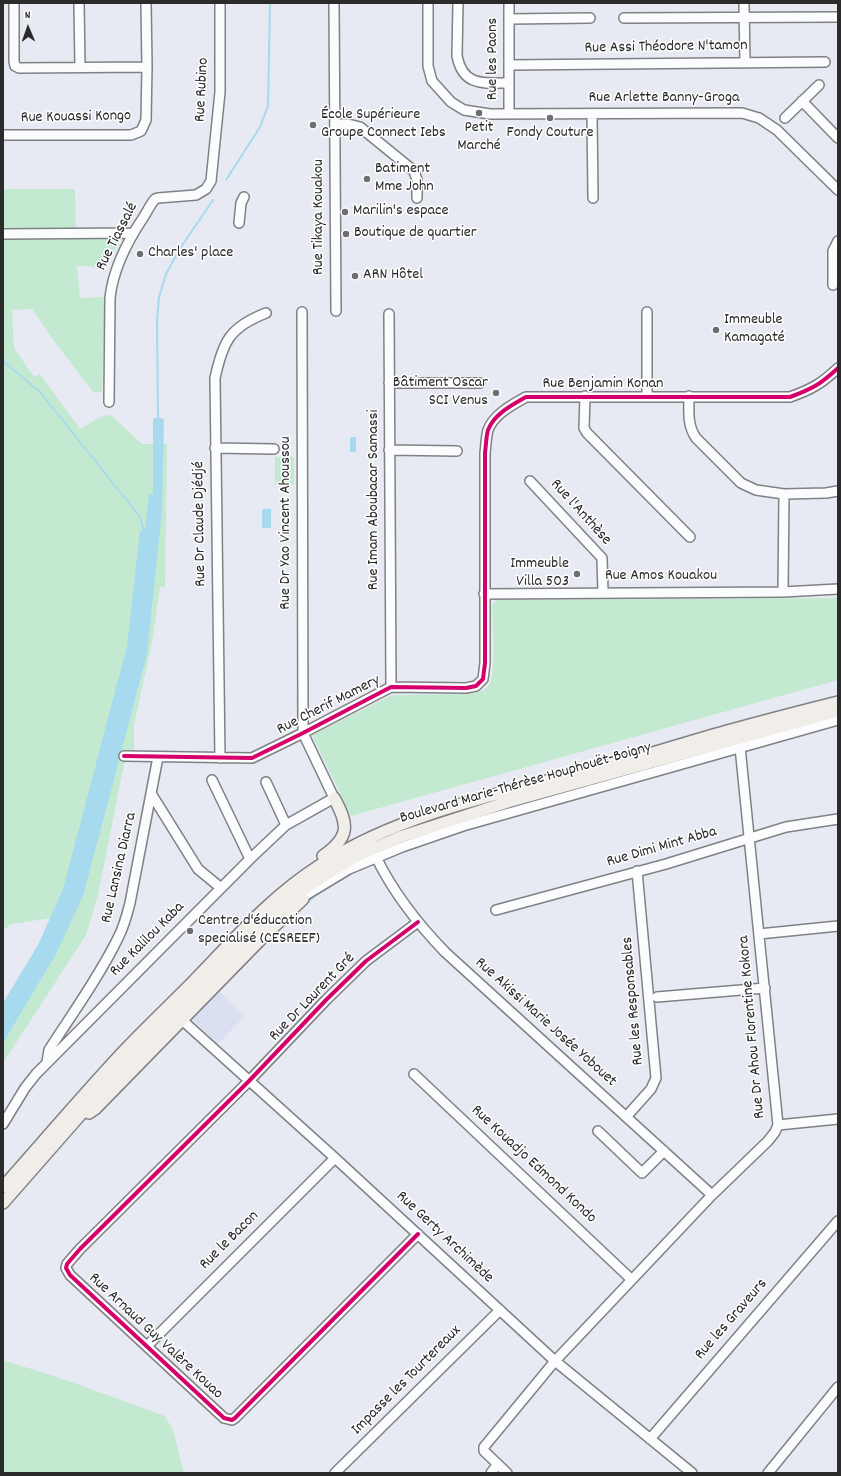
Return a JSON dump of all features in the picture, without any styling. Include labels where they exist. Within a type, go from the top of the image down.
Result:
[{"type":"main road","name":"Boulevard Marie-Thérèse Houphouët-Boigny","points":[[3,1187],[125,1050],[254,918],[284,891],[318,866],[343,851],[402,824],[494,795],[621,762],[732,730],[838,702]]},
{"type":"main road","name":"Boulevard Marie-Thérèse Houphouët-Boigny","points":[[3,1203],[117,1073],[280,908],[316,881],[348,861],[372,848],[400,837],[511,801],[838,711]]},
{"type":"main road","points":[[284,891],[294,878],[335,848],[342,839],[344,819],[334,798]]},
{"type":"main road","points":[[69,1127],[95,1109],[263,937],[308,894]]},
{"type":"street","points":[[14,3],[14,61],[15,66],[19,68],[147,67]]},
{"type":"street","points":[[79,3],[80,68]]},
{"type":"street","name":"Rue Kouassi Kongo","points":[[3,135],[131,135],[142,131],[146,120],[146,3]]},
{"type":"street","name":"Rue Rubino","points":[[211,178],[220,92],[220,3]]},
{"type":"street","name":"Rue Tikaya Kouakou","points":[[334,3],[336,311]]},
{"type":"street","name":"Rue Arlette Banny-Groga","points":[[428,3],[428,66],[432,81],[451,102],[464,110],[490,114],[742,113],[759,118],[776,130],[838,190]]},
{"type":"street","points":[[458,3],[457,56],[459,64],[472,80],[481,84],[509,82]]},
{"type":"street","name":"Rue les Paons","points":[[509,3],[509,114]]},
{"type":"street","points":[[744,3],[744,62]]},
{"type":"street","points":[[624,18],[838,17]]},
{"type":"street","points":[[509,19],[590,18]]},
{"type":"street","name":"Rue Assi Théodore N'tamon","points":[[508,65],[825,62]]},
{"type":"street","points":[[785,118],[819,85]]},
{"type":"street","points":[[802,101],[838,138]]},
{"type":"street","points":[[592,114],[593,198]]},
{"type":"street","points":[[335,124],[348,124],[360,127],[414,171],[417,180],[417,198]]},
{"type":"street","name":"Rue Tiassalé","points":[[109,402],[110,298],[111,283],[116,269],[133,233],[155,199],[196,195],[206,189],[211,181],[211,178]]},
{"type":"street","points":[[239,223],[241,203],[244,196]]},
{"type":"street","points":[[3,234],[133,233]]},
{"type":"street","points":[[833,285],[833,251],[838,241]]},
{"type":"street","name":"Rue Dr Yao Vincent Ahoussou","points":[[302,312],[303,733]]},
{"type":"street","points":[[647,312],[647,397]]},
{"type":"street","name":"Rue Dr Claude Djédjé","points":[[220,758],[215,378],[219,358],[224,345],[232,334],[242,324],[266,313]]},
{"type":"street","name":"Rue Imam Aboubacar Samassi","points":[[389,314],[391,687]]},
{"type":"street","name":"Rue Benjamin Konan","points":[[484,594],[485,453],[488,430],[494,420],[512,405],[526,397],[790,397],[810,390],[824,381],[838,368]]},
{"type":"street","points":[[389,383],[480,383]]},
{"type":"street","points":[[584,396],[584,428],[586,434],[690,538]]},
{"type":"street","points":[[689,396],[689,425],[696,438],[741,483],[756,490],[784,494],[826,493],[838,491]]},
{"type":"street","points":[[215,448],[274,449]]},
{"type":"street","points":[[389,450],[457,451]]},
{"type":"street","name":"Rue l'Anthèse","points":[[530,481],[602,558],[603,592]]},
{"type":"street","points":[[783,592],[784,494]]},
{"type":"street","name":"Rue Amos Kouakou","points":[[484,594],[603,592],[783,592],[838,589]]},
{"type":"street","name":"Rue Cherif Mamery","points":[[124,756],[252,758],[391,687],[466,688],[476,686],[481,682],[485,674],[486,664],[484,594]]},
{"type":"street","points":[[280,908],[294,903],[349,869],[402,847],[463,826],[838,720]]},
{"type":"street","points":[[303,733],[334,798]]},
{"type":"street","name":"Rue Dr Ahou Florentine Kokora","points":[[497,1465],[484,1451],[484,1447],[555,1361],[712,1195],[768,1141],[778,1125],[740,747]]},
{"type":"street","name":"Rue Lansina Diarra","points":[[47,1062],[49,1050],[118,938],[130,903],[152,795],[158,757]]},
{"type":"street","points":[[212,780],[250,858]]},
{"type":"street","points":[[266,782],[286,825]]},
{"type":"street","points":[[152,795],[198,869],[220,888]]},
{"type":"street","name":"Rue Kalilou Kaba","points":[[3,1124],[25,1088],[47,1062],[250,858],[286,825],[334,798]]},
{"type":"street","name":"Rue Dimi Mint Abba","points":[[496,910],[637,871],[786,827],[838,819]]},
{"type":"street","name":"Rue Akissi Marie Josée Yobouet","points":[[376,857],[388,882],[424,931],[445,952],[712,1195]]},
{"type":"street","name":"Rue les Responsables","points":[[626,1117],[652,1089],[656,1078],[637,871]]},
{"type":"street","name":"Rue Dr Laurent Gré","points":[[249,1081],[366,960],[418,922]]},
{"type":"street","points":[[759,934],[838,926]]},
{"type":"street","points":[[657,997],[764,988]]},
{"type":"street","name":"Rue Gerty Archimède","points":[[182,1020],[418,1234],[555,1361],[692,1473]]},
{"type":"street","name":"Rue Kouadjo Edmond Kondo","points":[[414,1074],[631,1279]]},
{"type":"street","name":"Rue Arnaud Guy Valère Kouao","points":[[249,1081],[80,1249],[67,1264],[66,1268],[70,1275],[148,1345],[224,1418],[232,1420],[418,1234]]},
{"type":"street","points":[[778,1125],[838,1118]]},
{"type":"street","points":[[598,1131],[642,1173],[664,1151]]},
{"type":"street","name":"Rue le Bacon","points":[[148,1345],[334,1158]]},
{"type":"street","name":"Rue les Graveurs","points":[[650,1439],[838,1221]]},
{"type":"street","name":"Impasse les Tourtereaux","points":[[335,1473],[500,1310]]},
{"type":"street","points":[[768,1473],[838,1387]]},
{"type":"street","points":[[490,1473],[497,1465],[507,1473]]},
{"type":"shaded area","points":[[217,989],[245,1016],[218,1044],[190,1017]]},
{"type":"green space","points":[[3,189],[75,189],[76,231],[126,229],[105,267],[77,266],[80,298],[105,297],[102,392],[93,392],[54,341],[32,309],[12,310],[14,348],[34,377],[40,374],[80,429],[104,415],[112,416],[142,444],[167,444],[165,587],[160,587],[152,642],[134,725],[134,749],[131,760],[126,759],[122,774],[98,895],[86,935],[3,1063],[3,1023],[64,916],[12,924],[3,930]]},
{"type":"green space","points":[[275,457],[294,457],[294,485],[275,485]]},
{"type":"green space","points":[[838,598],[838,680],[351,816],[312,735],[392,695],[468,694],[477,693],[485,689],[489,685],[493,670],[494,646],[492,605],[497,600]]},
{"type":"green space","points":[[3,1360],[66,1380],[165,1416],[173,1430],[184,1473],[3,1473]]},
{"type":"water","points":[[158,417],[164,419],[162,511],[147,654],[83,896],[56,954],[3,1043],[3,1003],[38,945],[63,889],[127,646],[140,531],[145,529],[149,494],[153,494],[153,419]]},
{"type":"water","points":[[350,437],[356,437],[356,452],[350,452]]},
{"type":"water","points":[[262,509],[271,509],[271,528],[262,528]]},
{"type":"waterway","points":[[226,180],[260,127],[268,106],[270,3]]},
{"type":"waterway","points":[[158,418],[157,321],[159,297],[166,274],[179,250],[213,200]]},
{"type":"waterway","points":[[3,361],[40,392],[140,517],[144,531]]},
{"type":"waterway","points":[[306,904],[319,892]]},
{"type":"cycle path","points":[[124,756],[252,758],[391,687],[466,688],[476,686],[483,679],[485,663],[485,453],[488,430],[494,419],[509,407],[526,397],[790,397],[816,386],[838,368]]},
{"type":"cycle path","points":[[418,922],[366,961],[326,1000],[249,1081],[80,1249],[67,1264],[66,1268],[70,1275],[224,1418],[232,1420],[418,1234]]},
{"type":"place","name":"Petit Marché","points":[[479,113]]},
{"type":"place","name":"Fondy Couture","points":[[550,118]]},
{"type":"place","name":"École Supérieure Groupe Connect Iebs","points":[[313,125]]},
{"type":"place","name":"Batiment Mme John","points":[[367,179]]},
{"type":"place","name":"Marilin's espace","points":[[345,212]]},
{"type":"place","name":"Boutique de quartier","points":[[346,234]]},
{"type":"place","name":"Charles' place","points":[[140,254]]},
{"type":"place","name":"ARN Hôtel","points":[[355,276]]},
{"type":"place","name":"Immeuble Kamagaté","points":[[716,330]]},
{"type":"place","name":"Bâtiment Oscar SCI Venus","points":[[496,393]]},
{"type":"place","name":"Immeuble Villa 503","points":[[577,574]]},
{"type":"place","name":"Centre d'éducation specialisé (CESREEF)","points":[[190,931]]}]
